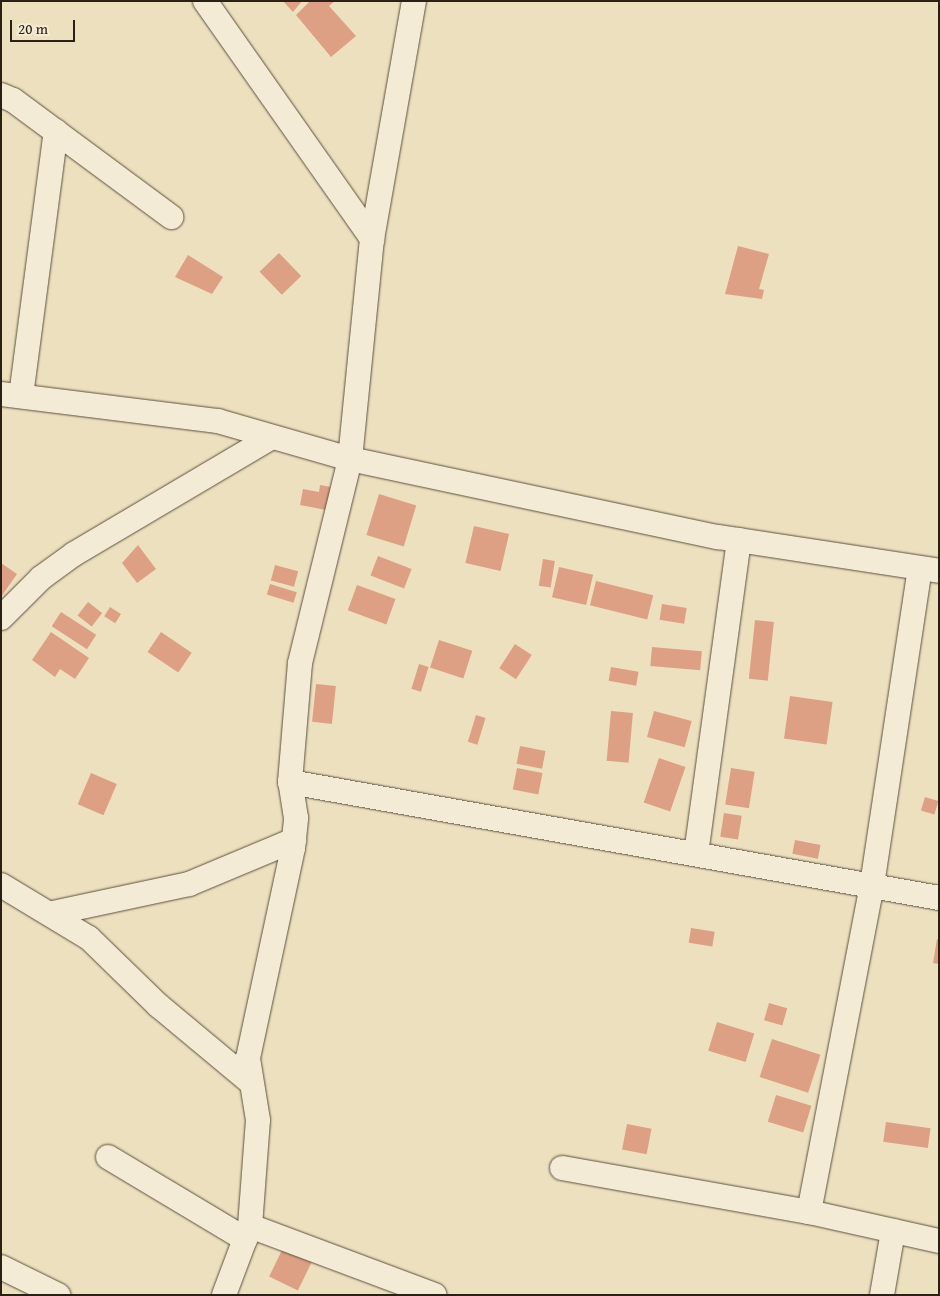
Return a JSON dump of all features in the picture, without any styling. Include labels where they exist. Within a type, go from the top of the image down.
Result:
[{"type":"street","points":[[205,1],[372,239]]},
{"type":"street","points":[[224,1295],[248,1233],[258,1120],[249,1081],[248,1058],[294,840],[290,782],[300,663],[350,459],[372,239],[414,1]]},
{"type":"street","points":[[1,96],[56,131],[171,217]]},
{"type":"street","points":[[56,131],[11,395],[181,414],[350,459],[739,540],[930,570],[810,1212]]},
{"type":"street","points":[[1,618],[41,578],[74,554],[270,438]]},
{"type":"street","points":[[696,854],[739,540]]},
{"type":"street","points":[[290,782],[939,898]]},
{"type":"street","points":[[54,913],[189,884],[294,840]]},
{"type":"street","points":[[7,893],[54,913],[89,938],[159,1006],[249,1081]]},
{"type":"street","points":[[108,1158],[248,1233],[435,1295]]},
{"type":"street","points":[[562,1168],[810,1212],[939,1241]]},
{"type":"street","points":[[882,1295],[894,1231]]},
{"type":"street","points":[[1,1267],[58,1295]]},
{"type":"building","points":[[283,1],[302,1],[293,12]]},
{"type":"building","points":[[310,1],[335,1],[329,6],[356,36],[331,57],[296,15]]},
{"type":"building","points":[[738,246],[769,254],[759,289],[764,290],[762,299],[725,294]]},
{"type":"building","points":[[279,253],[301,276],[282,295],[260,272]]},
{"type":"building","points":[[188,255],[223,277],[212,294],[175,277]]},
{"type":"building","points":[[320,485],[331,487],[326,510],[300,505],[303,489],[319,492]]},
{"type":"building","points":[[379,494],[416,505],[404,547],[366,535]]},
{"type":"building","points":[[474,526],[509,534],[501,571],[465,563]]},
{"type":"building","points":[[138,545],[156,569],[137,583],[122,563]]},
{"type":"building","points":[[378,556],[412,569],[404,589],[370,576]]},
{"type":"building","points":[[543,559],[555,561],[551,588],[539,586]]},
{"type":"building","points":[[1,563],[17,574],[1,597]]},
{"type":"building","points":[[275,565],[298,571],[294,587],[271,580]]},
{"type":"building","points":[[559,567],[593,575],[586,605],[552,597]]},
{"type":"building","points":[[596,581],[653,595],[647,620],[590,605]]},
{"type":"building","points":[[270,584],[297,592],[294,603],[267,595]]},
{"type":"building","points":[[357,585],[396,599],[386,624],[348,610]]},
{"type":"building","points":[[88,602],[102,613],[92,626],[78,615]]},
{"type":"building","points":[[662,604],[687,608],[684,624],[659,620]]},
{"type":"building","points":[[110,607],[121,614],[115,623],[104,616]]},
{"type":"building","points":[[61,612],[96,635],[87,649],[52,626]]},
{"type":"building","points":[[755,620],[774,622],[768,681],[749,679]]},
{"type":"building","points":[[51,632],[89,658],[75,679],[60,669],[55,677],[32,660]]},
{"type":"building","points":[[161,632],[192,653],[178,673],[148,652]]},
{"type":"building","points":[[439,640],[472,651],[463,678],[430,668]]},
{"type":"building","points":[[515,644],[532,655],[516,679],[499,668]]},
{"type":"building","points":[[652,647],[702,651],[700,670],[650,666]]},
{"type":"building","points":[[419,664],[429,667],[421,692],[411,689]]},
{"type":"building","points":[[611,667],[639,672],[636,686],[609,681]]},
{"type":"building","points":[[316,684],[336,686],[332,724],[312,722]]},
{"type":"building","points":[[790,696],[833,702],[827,745],[784,739]]},
{"type":"building","points":[[611,711],[633,713],[629,763],[607,761]]},
{"type":"building","points":[[654,711],[692,721],[685,747],[647,737]]},
{"type":"building","points":[[476,715],[486,718],[477,745],[468,742]]},
{"type":"building","points":[[520,746],[546,751],[542,769],[517,764]]},
{"type":"building","points":[[659,758],[685,767],[670,812],[644,802]]},
{"type":"building","points":[[517,768],[543,773],[538,795],[513,790]]},
{"type":"building","points":[[731,768],[755,772],[749,808],[725,805]]},
{"type":"building","points":[[91,773],[117,784],[103,815],[78,804]]},
{"type":"building","points":[[925,797],[938,801],[934,814],[921,810]]},
{"type":"building","points":[[724,813],[742,816],[738,840],[720,837]]},
{"type":"building","points":[[795,840],[821,845],[818,859],[792,854]]},
{"type":"building","points":[[691,928],[715,932],[712,947],[689,943]]},
{"type":"building","points":[[937,939],[939,940],[939,964],[933,963]]},
{"type":"building","points":[[769,1003],[787,1008],[782,1026],[764,1020]]},
{"type":"building","points":[[717,1022],[754,1033],[746,1062],[708,1051]]},
{"type":"building","points":[[772,1039],[821,1055],[808,1093],[760,1077]]},
{"type":"building","points":[[776,1095],[811,1106],[803,1133],[768,1122]]},
{"type":"building","points":[[886,1122],[931,1128],[928,1148],[883,1142]]},
{"type":"building","points":[[627,1124],[652,1129],[647,1154],[622,1150]]},
{"type":"building","points":[[284,1246],[313,1260],[298,1291],[269,1277]]}]
